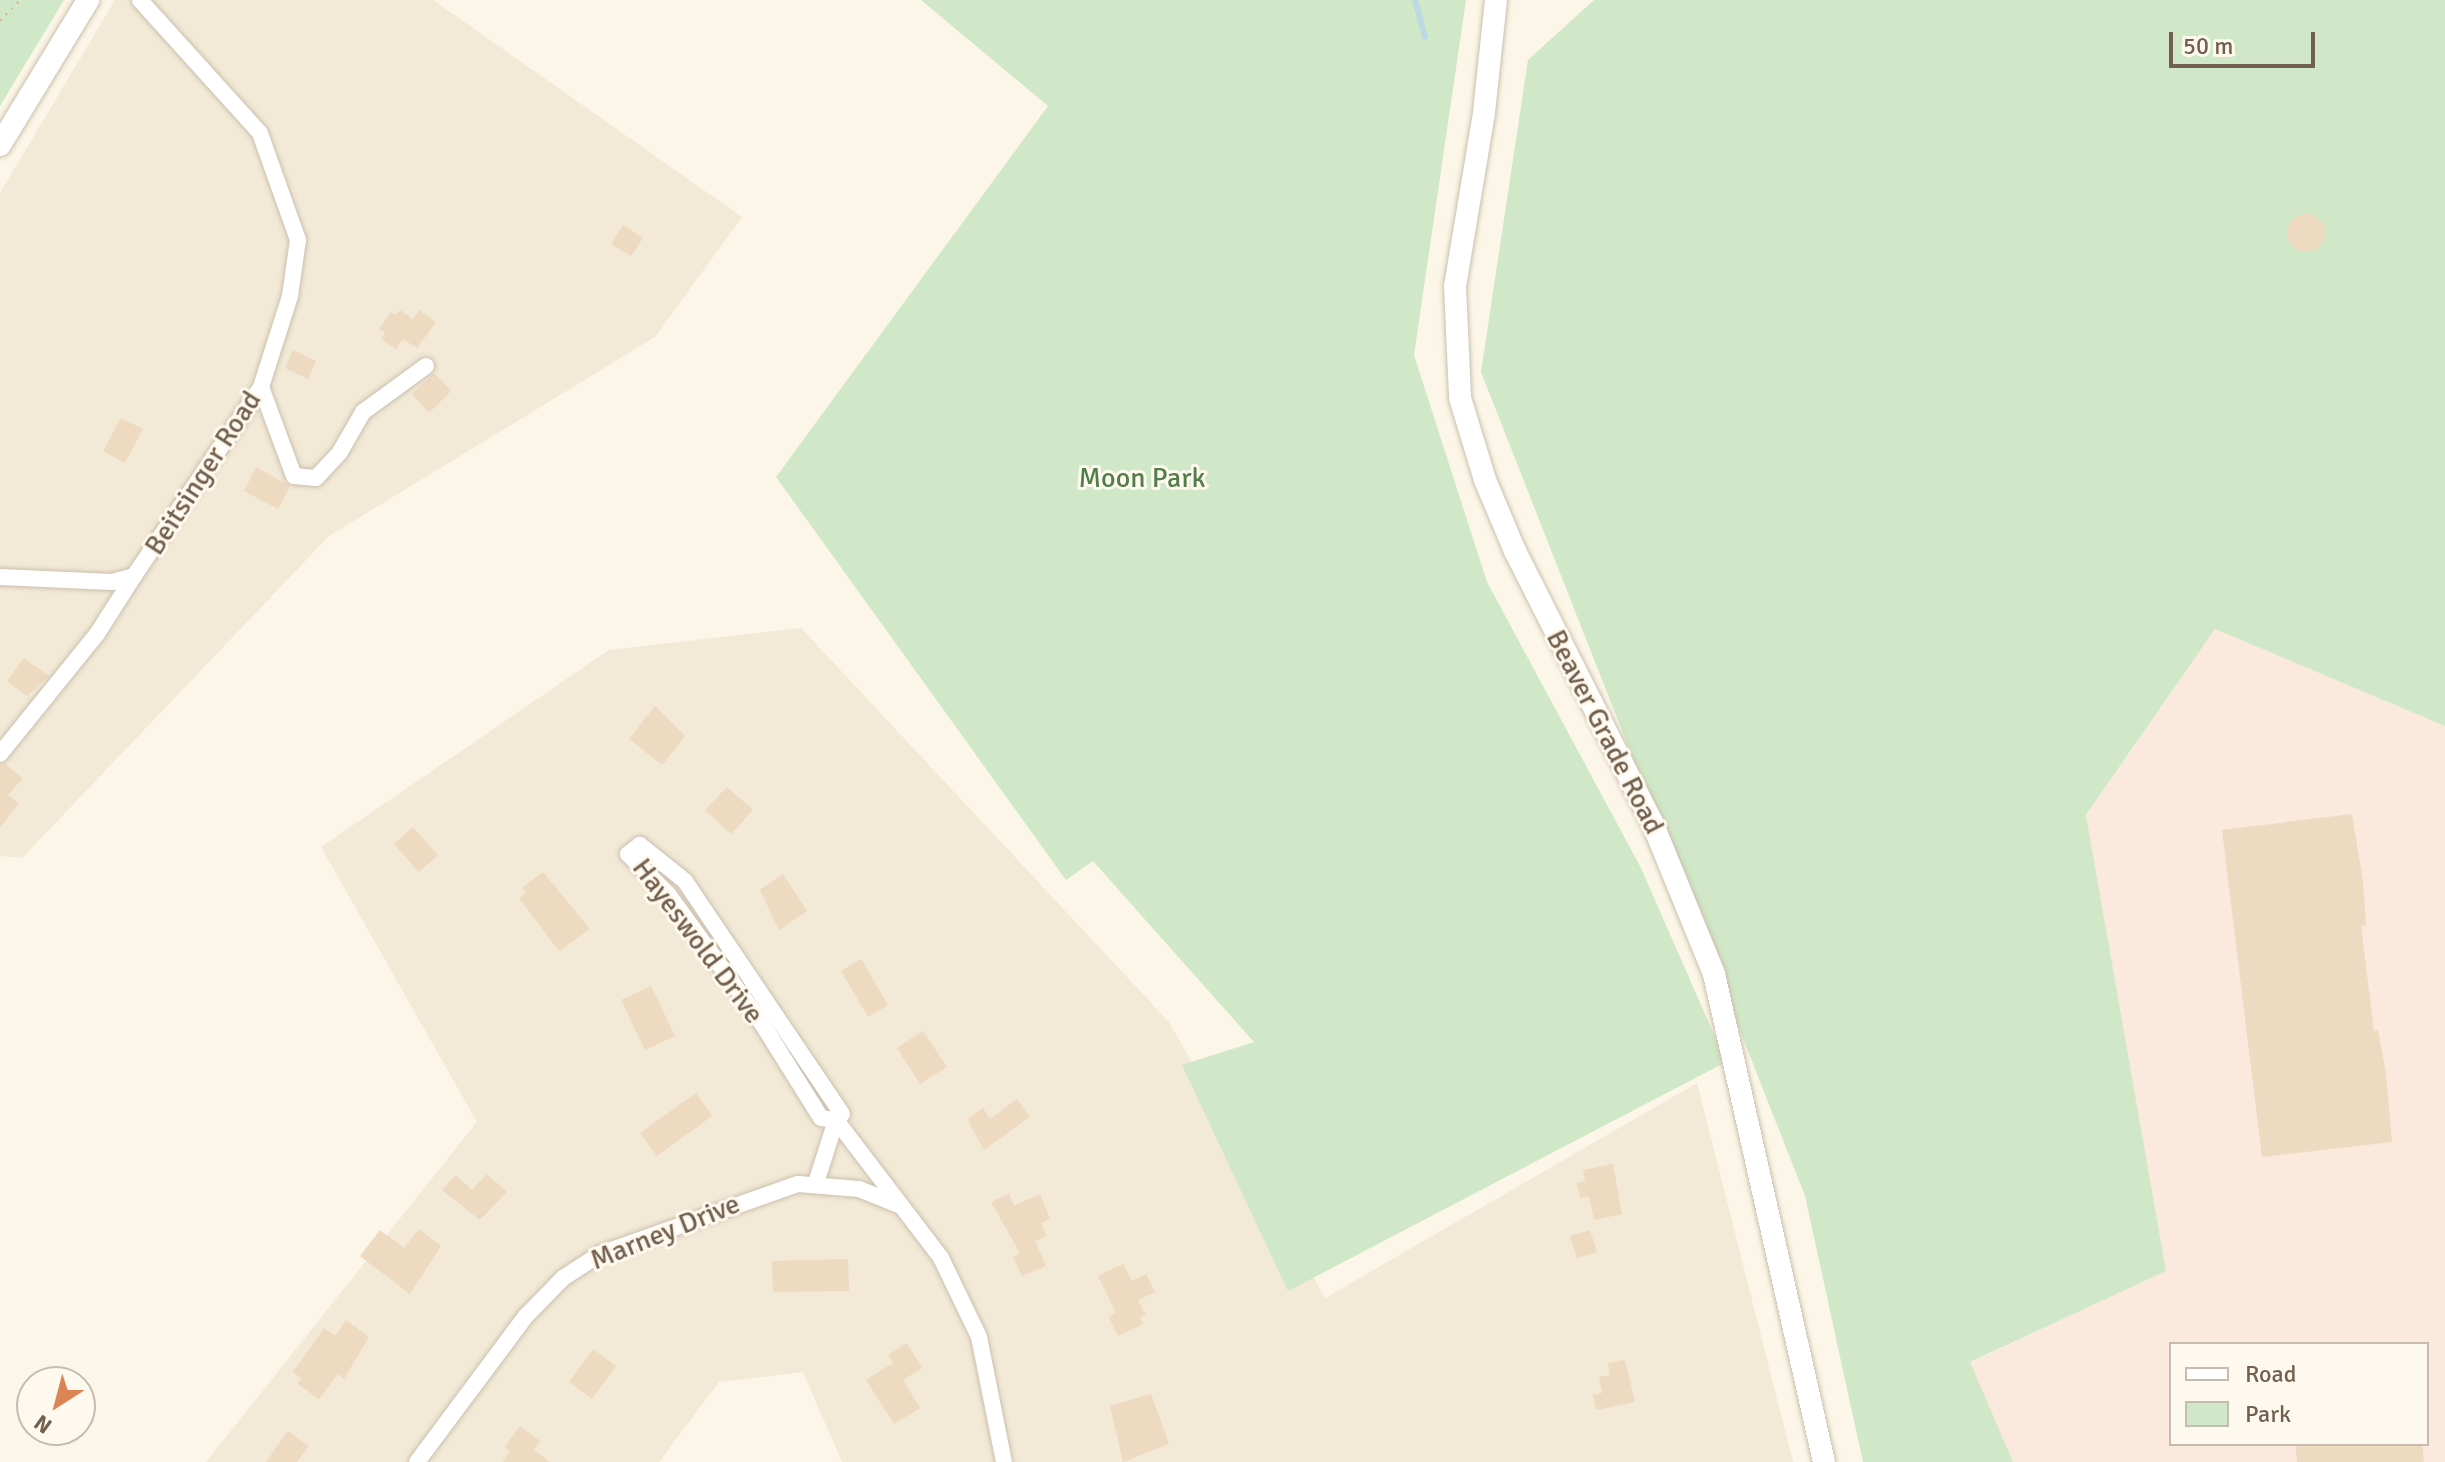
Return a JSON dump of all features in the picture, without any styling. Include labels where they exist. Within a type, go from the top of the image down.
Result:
[{"type":"main road","points":[[0,145],[88,0]]},
{"type":"main road","name":"Beaver Grade Road","points":[[1496,0],[1484,113],[1455,286],[1460,398],[1485,480],[1515,551],[1652,822],[1714,974],[1824,1462]]},
{"type":"street","name":"Beitsinger Road","points":[[0,577],[112,582],[134,576],[261,387],[290,296],[298,240],[279,179],[260,133],[140,0]]},
{"type":"street","points":[[261,387],[294,476],[316,478],[340,452],[363,412],[426,366]]},
{"type":"street","points":[[0,754],[73,666],[134,576]]},
{"type":"street","name":"Hayeswold Drive","points":[[836,1120],[842,1114],[828,1089],[685,881],[647,849],[633,849],[628,854],[668,894],[821,1118],[836,1120],[941,1258],[979,1337],[1004,1462]]},
{"type":"street","points":[[816,1183],[836,1120]]},
{"type":"street","name":"Marney Drive","points":[[417,1462],[525,1317],[582,1264],[672,1225],[779,1188],[816,1183],[859,1189],[904,1208]]},
{"type":"path","points":[[0,20],[20,0]]},
{"type":"shaded area","points":[[115,0],[433,0],[742,217],[655,337],[329,536],[22,858],[0,856],[0,193]]},
{"type":"shaded area","points":[[801,628],[1169,1022],[1325,1298],[1697,1083],[1793,1462],[842,1462],[803,1372],[719,1382],[659,1462],[206,1462],[477,1122],[321,847],[609,650]]},
{"type":"shaded area","points":[[2215,629],[2445,726],[2445,1462],[2013,1462],[1969,1363],[2166,1271],[2086,816]]},
{"type":"green space","points":[[0,0],[64,0],[0,106]]},
{"type":"green space","name":"Moon Park","points":[[921,0],[1466,0],[1414,355],[1487,582],[1641,868],[1726,1062],[1288,1291],[1182,1065],[1254,1042],[1093,861],[1066,880],[776,477],[1048,106]]},
{"type":"green space","points":[[1594,0],[2445,0],[2445,726],[2215,629],[2086,815],[2166,1271],[1970,1362],[2013,1462],[1863,1462],[1805,1196],[1481,372],[1528,60]]},
{"type":"building","points":[[2306,214],[2319,220],[2325,233],[2319,246],[2306,252],[2293,246],[2287,233],[2293,220]]},
{"type":"building","points":[[623,225],[643,238],[631,256],[611,244]]},
{"type":"building","points":[[400,310],[413,319],[419,310],[436,322],[417,348],[403,339],[396,349],[381,339],[385,333],[379,329],[391,312],[396,315]]},
{"type":"building","points":[[293,350],[316,361],[308,379],[285,368]]},
{"type":"building","points":[[434,373],[451,391],[429,413],[412,394]]},
{"type":"building","points":[[121,418],[143,429],[125,463],[103,451]]},
{"type":"building","points":[[256,467],[290,486],[278,509],[244,491]]},
{"type":"building","points":[[24,658],[49,676],[27,696],[7,681]]},
{"type":"building","points":[[655,706],[685,736],[662,765],[629,739]]},
{"type":"building","points":[[5,764],[23,778],[8,795],[19,804],[0,827],[0,765]]},
{"type":"building","points":[[727,787],[753,810],[731,834],[705,810]]},
{"type":"building","points":[[2352,814],[2363,881],[2366,925],[2361,926],[2374,1031],[2378,1030],[2386,1073],[2392,1142],[2262,1157],[2222,830]]},
{"type":"building","points":[[413,827],[438,855],[419,872],[394,844]]},
{"type":"building","points":[[543,872],[590,929],[559,951],[519,898],[526,893],[522,888]]},
{"type":"building","points":[[783,874],[807,911],[779,930],[760,890]]},
{"type":"building","points":[[861,959],[888,1005],[868,1017],[841,971]]},
{"type":"building","points":[[651,986],[675,1036],[645,1050],[621,1000]]},
{"type":"building","points":[[923,1031],[947,1067],[920,1084],[897,1048]]},
{"type":"building","points":[[696,1093],[712,1116],[657,1156],[640,1133]]},
{"type":"building","points":[[1017,1099],[1030,1117],[984,1150],[967,1119],[983,1108],[990,1119]]},
{"type":"building","points":[[1613,1164],[1622,1214],[1594,1220],[1589,1196],[1580,1198],[1577,1183],[1585,1181],[1583,1170]]},
{"type":"building","points":[[487,1174],[507,1192],[480,1220],[442,1190],[456,1175],[472,1190]]},
{"type":"building","points":[[1009,1194],[1014,1206],[1040,1194],[1050,1219],[1041,1223],[1047,1236],[1035,1241],[1046,1266],[1022,1276],[1013,1257],[1020,1253],[991,1202]]},
{"type":"building","points":[[419,1229],[441,1246],[410,1294],[360,1256],[380,1230],[404,1248]]},
{"type":"building","points":[[1590,1230],[1597,1252],[1577,1258],[1570,1236]]},
{"type":"building","points":[[848,1259],[849,1291],[773,1292],[772,1261]]},
{"type":"building","points":[[1123,1264],[1132,1281],[1146,1274],[1155,1292],[1138,1300],[1146,1315],[1140,1318],[1143,1324],[1118,1336],[1109,1317],[1116,1313],[1098,1276]]},
{"type":"building","points":[[346,1320],[369,1337],[344,1379],[338,1374],[319,1399],[298,1384],[301,1378],[293,1372],[324,1328],[335,1336]]},
{"type":"building","points":[[907,1343],[922,1368],[903,1380],[920,1408],[894,1424],[866,1380],[893,1363],[888,1355]]},
{"type":"building","points":[[593,1349],[616,1366],[592,1399],[569,1382]]},
{"type":"building","points":[[1625,1360],[1635,1402],[1596,1410],[1593,1395],[1602,1393],[1599,1377],[1610,1375],[1608,1363]]},
{"type":"building","points":[[1151,1394],[1169,1444],[1123,1462],[1110,1406]]},
{"type":"building","points":[[520,1426],[540,1441],[534,1450],[550,1462],[503,1462],[510,1452],[505,1447]]},
{"type":"building","points":[[288,1431],[309,1446],[297,1462],[266,1462]]},
{"type":"building","points":[[2295,1446],[2422,1446],[2424,1462],[2297,1462]]},
{"type":"waterway","points":[[1415,0],[1425,37]]}]
